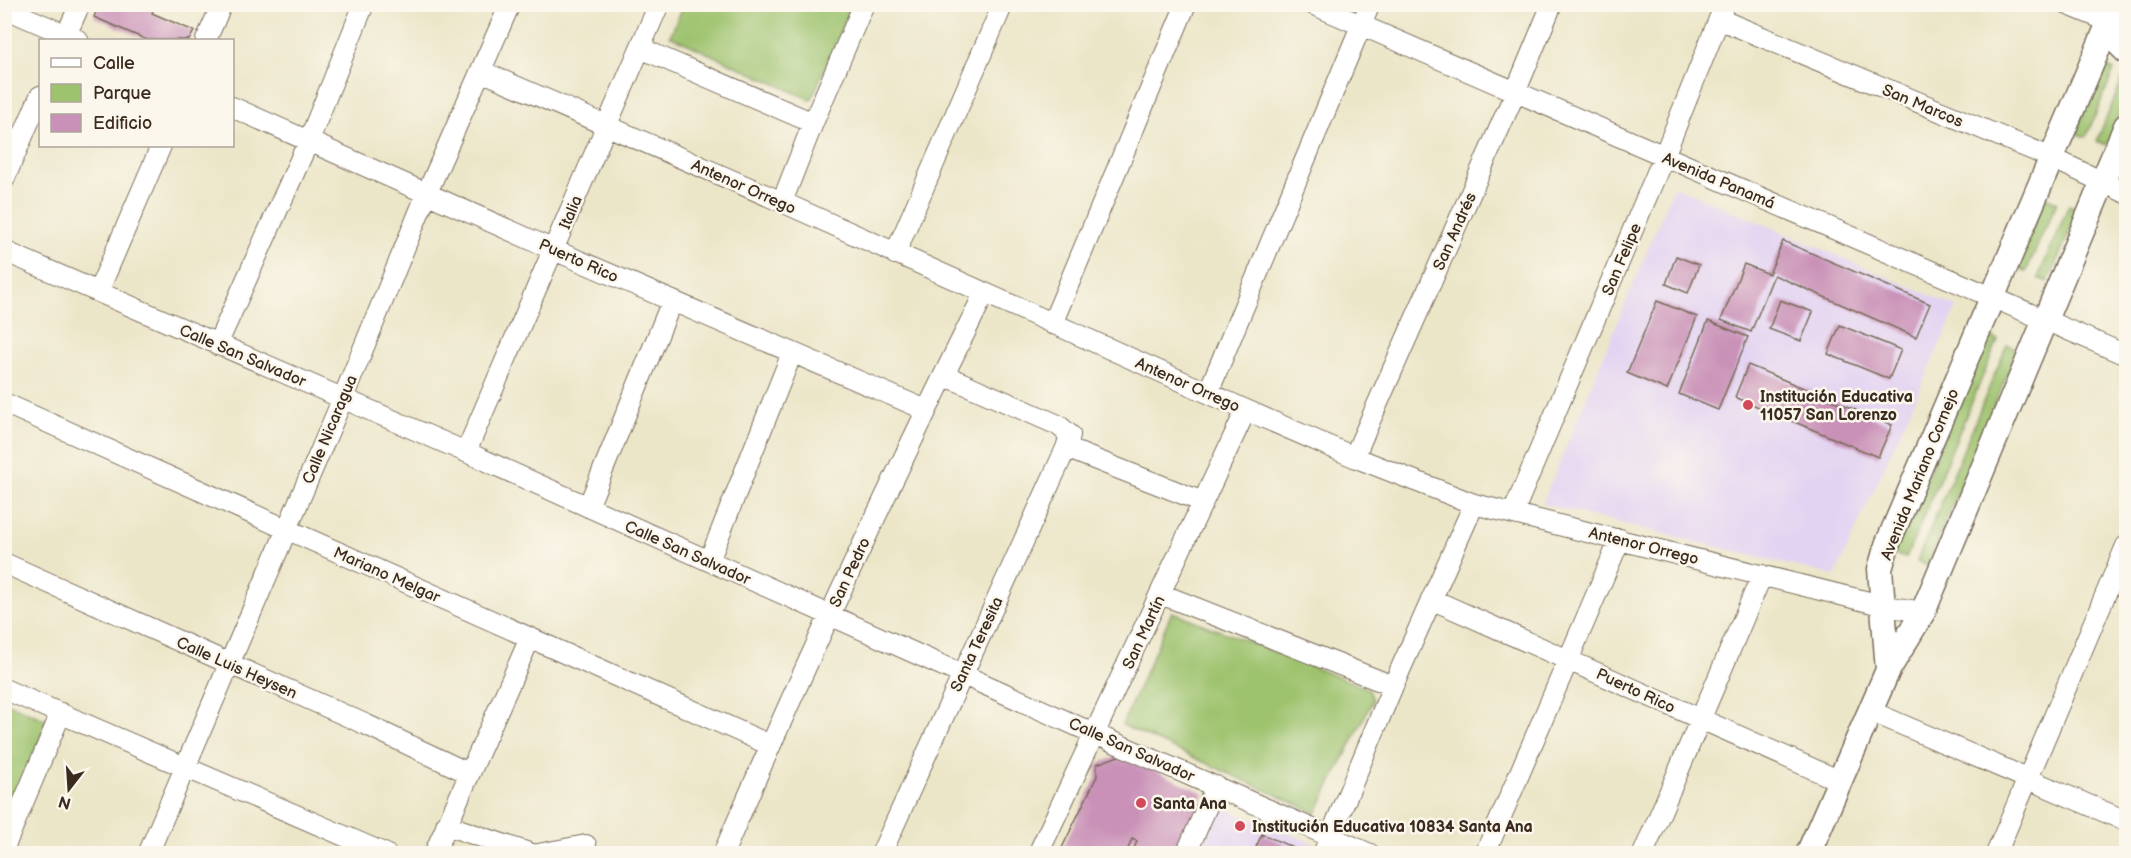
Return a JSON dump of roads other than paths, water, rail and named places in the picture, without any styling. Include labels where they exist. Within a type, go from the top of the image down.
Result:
[{"type":"street","points":[[4,8],[70,39],[80,4]]},
{"type":"street","points":[[206,39],[222,4]]},
{"type":"street","points":[[217,345],[309,140],[364,4]]},
{"type":"street","name":"Calle Nicaragua","points":[[148,854],[343,398],[427,193],[510,4]]},
{"type":"street","name":"Italia","points":[[466,452],[658,4]]},
{"type":"street","points":[[782,202],[864,4]]},
{"type":"street","points":[[895,254],[1004,4]]},
{"type":"street","points":[[1052,324],[1186,4]]},
{"type":"street","name":"Avenida Panamá","points":[[1312,4],[2127,355]]},
{"type":"street","points":[[1209,393],[1371,4]]},
{"type":"street","name":"San Andrés","points":[[1354,457],[1552,4]]},
{"type":"street","points":[[2066,4],[2118,12],[2116,41],[2127,51]]},
{"type":"street","name":"San Felipe","points":[[1513,513],[1664,156],[1722,12]]},
{"type":"street","name":"San Marcos","points":[[1722,12],[2127,193]]},
{"type":"street","name":"Avenida Mariano Cornejo","points":[[1888,670],[1885,606],[1880,568],[1887,545],[2052,158],[2118,12]]},
{"type":"street","points":[[640,48],[813,123]]},
{"type":"street","name":"Antenor Orrego","points":[[481,71],[782,202],[1246,410],[1354,457],[1474,504],[1885,606],[1923,612]]},
{"type":"street","points":[[4,180],[39,98]]},
{"type":"street","name":"Puerto Rico","points":[[234,108],[554,250],[926,410]]},
{"type":"street","points":[[1808,854],[1888,670],[1923,612],[2127,126]]},
{"type":"street","points":[[98,292],[161,147]]},
{"type":"street","name":"Calle San Salvador","points":[[4,251],[466,452],[1215,786],[1326,845],[1370,854]]},
{"type":"street","name":"San Pedro","points":[[723,854],[829,615],[984,294]]},
{"type":"street","points":[[588,507],[672,301]]},
{"type":"street","points":[[709,561],[792,353]]},
{"type":"street","points":[[944,375],[1058,424],[1068,441],[1203,502]]},
{"type":"street","name":"Mariano Melgar","points":[[4,403],[770,745]]},
{"type":"street","name":"San Martín","points":[[1038,854],[1246,410]]},
{"type":"street","name":"Santa Teresita","points":[[881,854],[1068,441]]},
{"type":"street","points":[[1326,845],[1392,686],[1474,504]]},
{"type":"street","points":[[1485,854],[1620,539]]},
{"type":"street","points":[[1996,854],[2127,546]]},
{"type":"street","name":"Calle Luis Heysen","points":[[4,563],[230,663],[468,773]]},
{"type":"street","points":[[1643,854],[1762,575]]},
{"type":"street","points":[[1161,594],[1392,686]]},
{"type":"street","name":"Puerto Rico","points":[[1431,599],[1840,781]]},
{"type":"street","points":[[434,854],[468,773],[530,638]]},
{"type":"street","points":[[4,689],[386,854]]},
{"type":"street","points":[[1870,711],[2127,821]]},
{"type":"street","points":[[4,848],[62,713]]},
{"type":"street","points":[[1186,854],[1215,786]]},
{"type":"street","points":[[446,825],[532,854]]},
{"type":"street","points":[[538,854],[586,845]]},
{"type":"place","name":"Institución Educativa 11057 San Lorenzo","points":[[1748,405]]},
{"type":"place","name":"Santa Ana","points":[[1141,803]]},
{"type":"place","name":"Institución Educativa 10834 Santa Ana","points":[[1240,826]]}]
